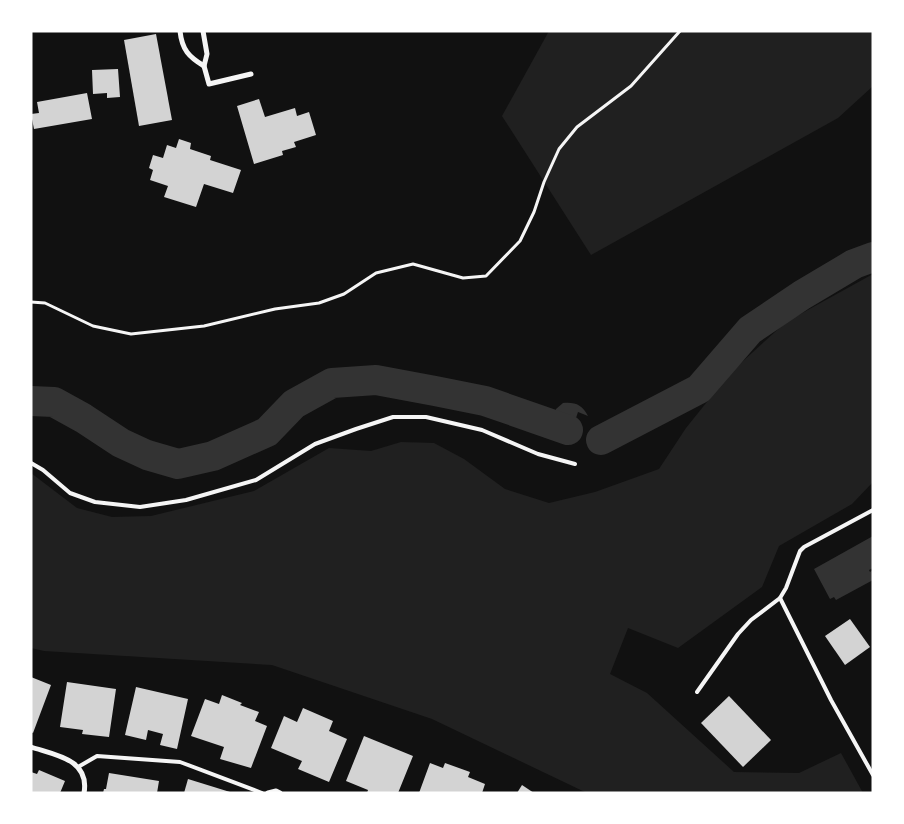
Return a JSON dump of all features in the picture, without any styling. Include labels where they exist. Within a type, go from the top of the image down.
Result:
[{"type":"street","points":[[180,31],[183,45],[189,57],[204,66]]},
{"type":"street","points":[[202,31],[207,54],[204,66],[209,84],[251,74]]},
{"type":"street","points":[[31,747],[70,759],[83,776],[84,793]]},
{"type":"street","points":[[268,793],[280,793]]},
{"type":"lane","points":[[31,463],[43,470],[70,493],[95,502],[140,507],[186,500],[256,480],[315,444],[393,417],[426,417],[482,430],[538,454],[575,464]]},
{"type":"lane","points":[[697,692],[738,634],[751,620],[780,598],[786,588],[798,556],[804,547],[873,510]]},
{"type":"lane","points":[[780,598],[831,700],[873,776]]},
{"type":"lane","points":[[78,767],[97,756],[180,762],[262,793]]},
{"type":"path","points":[[31,302],[45,303],[94,326],[131,334],[204,326],[275,309],[319,303],[344,294],[376,273],[413,264],[463,278],[486,276],[520,241],[534,212],[544,182],[559,149],[577,127],[631,86],[680,31]]},
{"type":"shaded area","points":[[549,31],[873,31],[873,86],[838,118],[591,255],[502,116]]},
{"type":"shaded area","points":[[873,274],[873,482],[852,504],[779,546],[762,587],[678,648],[628,628],[610,674],[647,693],[734,772],[799,773],[841,753],[863,793],[587,793],[432,719],[272,665],[44,651],[31,648],[31,473],[77,508],[112,517],[151,516],[254,491],[329,448],[371,451],[401,442],[434,443],[464,459],[505,489],[549,503],[595,492],[659,469],[686,428],[731,372],[786,322]]},
{"type":"shaded area","points":[[563,403],[578,405],[588,416],[578,412],[575,421],[571,420],[564,437],[550,431],[556,409]]},
{"type":"shaded area","points":[[873,536],[873,568],[869,570],[870,572],[873,570],[873,580],[836,600],[834,597],[830,599],[814,569]]},
{"type":"building","points":[[156,34],[172,120],[139,126],[124,40]]},
{"type":"building","points":[[118,69],[120,97],[107,98],[107,93],[93,94],[92,70]]},
{"type":"building","points":[[87,93],[92,119],[34,129],[31,114],[39,113],[37,102]]},
{"type":"building","points":[[259,99],[265,117],[295,108],[297,116],[309,112],[316,135],[294,142],[296,147],[282,151],[283,155],[254,164],[237,106]]},
{"type":"building","points":[[179,139],[191,143],[190,149],[211,156],[210,160],[241,170],[233,193],[204,184],[196,207],[164,197],[168,186],[150,180],[153,170],[149,168],[153,155],[163,158],[167,145],[176,148]]},
{"type":"building","points":[[850,619],[870,647],[845,665],[825,636]]},
{"type":"building","points":[[31,677],[51,685],[33,733],[31,732]]},
{"type":"building","points":[[67,682],[116,689],[109,737],[82,734],[83,730],[60,727]]},
{"type":"building","points":[[136,687],[188,699],[177,749],[160,745],[163,734],[148,730],[146,740],[125,735]]},
{"type":"building","points":[[222,695],[242,703],[240,705],[259,712],[255,721],[267,726],[251,768],[220,759],[224,747],[191,736],[205,699],[219,704]]},
{"type":"building","points":[[729,696],[771,740],[743,767],[701,723]]},
{"type":"building","points":[[303,708],[333,721],[329,731],[347,739],[329,782],[298,769],[302,761],[271,748],[284,716],[297,722]]},
{"type":"building","points":[[364,736],[413,756],[398,793],[367,793],[368,790],[346,781]]},
{"type":"building","points":[[430,763],[443,768],[445,763],[470,772],[468,777],[485,784],[482,793],[419,793]]},
{"type":"building","points":[[39,770],[65,781],[60,793],[31,793],[31,772],[37,774]]},
{"type":"building","points":[[109,773],[159,781],[157,793],[103,793],[104,789],[106,789]]},
{"type":"building","points":[[188,779],[230,792],[230,793],[184,793]]},
{"type":"building","points":[[522,785],[534,793],[517,793]]},
{"type":"waterway","points":[[601,440],[699,389],[750,330],[802,295],[854,264],[873,257]]},
{"type":"waterway","points":[[31,401],[54,402],[121,443],[147,455],[178,464],[213,456],[267,432],[294,404],[332,383],[376,380],[435,391],[485,401],[568,430]]}]
